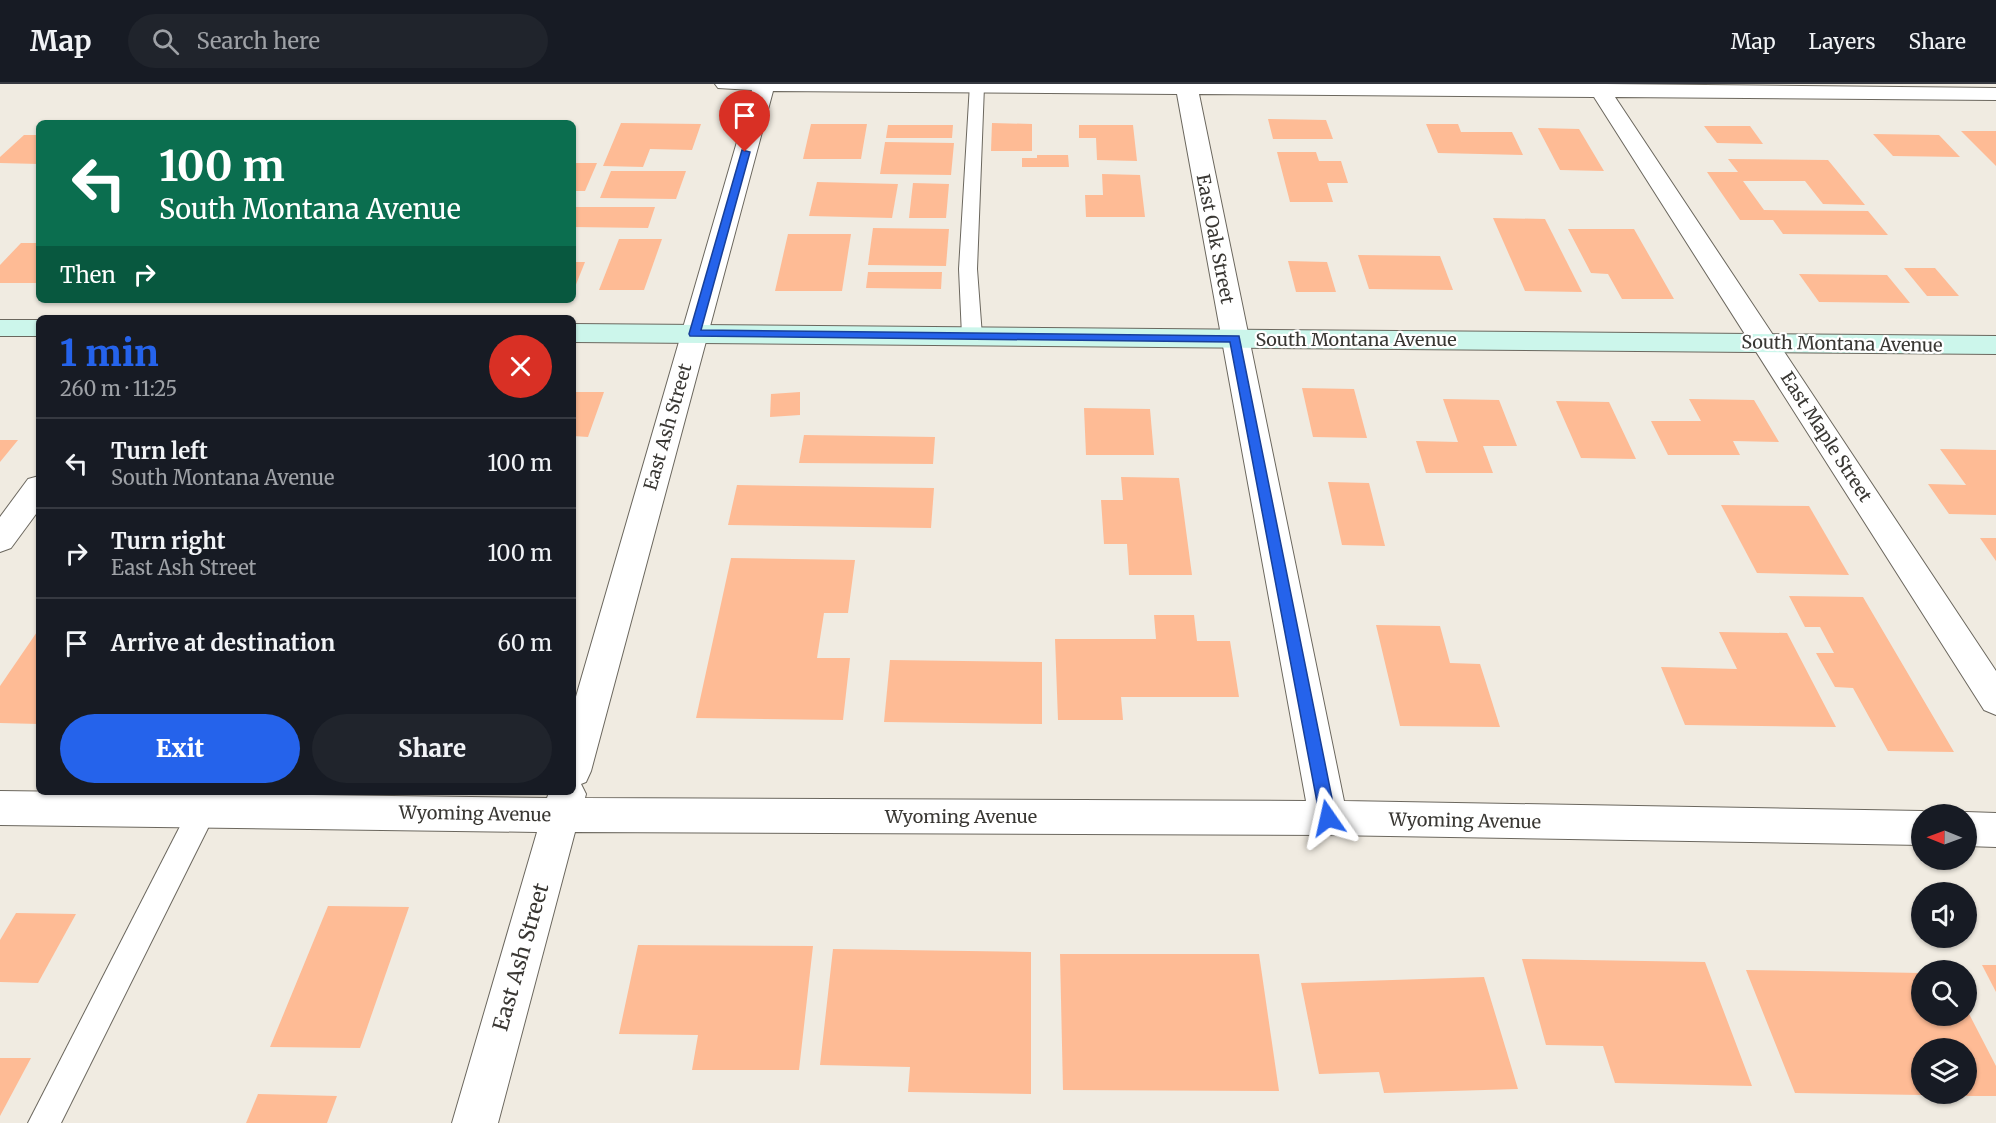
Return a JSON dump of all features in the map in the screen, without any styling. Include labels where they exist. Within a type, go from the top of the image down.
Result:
[{"type":"street","points":[[725,84],[1598,87],[1996,94]]},
{"type":"street","name":"East Ash Street","points":[[576,760],[764,84]]},
{"type":"street","name":"East Oak Street","points":[[1186,86],[1328,818]]},
{"type":"street","name":"East Maple Street","points":[[1598,87],[1996,700]]},
{"type":"street","points":[[0,328],[36,328]]},
{"type":"street","name":"South Montana Avenue","points":[[576,333],[1996,345]]},
{"type":"street","points":[[0,540],[36,491]]},
{"type":"street","name":"East Ash Street","points":[[475,1123],[564,803]]},
{"type":"street","name":"Wyoming Avenue","points":[[0,808],[203,810],[564,803],[1911,828]]},
{"type":"street","points":[[1977,829],[1996,830]]},
{"type":"lane","points":[[972,336],[968,269],[976,86]]},
{"type":"lane","points":[[44,1123],[203,810]]},
{"type":"building","points":[[1268,119],[1326,120],[1333,139],[1273,139]]},
{"type":"building","points":[[621,123],[701,124],[692,150],[650,149],[643,167],[603,166]]},
{"type":"building","points":[[992,123],[1032,124],[1032,151],[991,151]]},
{"type":"building","points":[[811,124],[867,124],[861,159],[803,159]]},
{"type":"building","points":[[1426,124],[1458,124],[1461,132],[1512,132],[1523,155],[1438,153]]},
{"type":"building","points":[[888,125],[953,125],[952,138],[886,138]]},
{"type":"building","points":[[1079,125],[1133,125],[1137,161],[1097,160],[1096,138],[1079,138]]},
{"type":"building","points":[[1704,126],[1750,126],[1763,144],[1717,143]]},
{"type":"building","points":[[1538,128],[1579,129],[1604,171],[1560,170]]},
{"type":"building","points":[[1961,131],[1996,131],[1996,166]]},
{"type":"building","points":[[1873,134],[1939,135],[1960,157],[1893,156]]},
{"type":"building","points":[[24,135],[36,135],[36,164],[0,163],[0,157]]},
{"type":"building","points":[[885,142],[954,143],[951,175],[880,174]]},
{"type":"building","points":[[1277,152],[1316,152],[1319,161],[1341,161],[1348,183],[1327,183],[1333,202],[1290,202]]},
{"type":"building","points":[[1037,155],[1068,155],[1069,167],[1022,167],[1022,158],[1037,158]]},
{"type":"building","points":[[1728,159],[1828,160],[1865,205],[1823,204],[1805,181],[1743,181],[1764,210],[1868,211],[1888,235],[1783,234],[1773,220],[1740,220],[1707,172],[1738,172]]},
{"type":"building","points":[[576,163],[597,163],[585,191],[576,191]]},
{"type":"building","points":[[611,171],[686,171],[676,199],[600,198]]},
{"type":"building","points":[[1102,174],[1140,175],[1145,217],[1086,217],[1085,195],[1103,195]]},
{"type":"building","points":[[817,182],[898,184],[892,218],[809,216]]},
{"type":"building","points":[[913,183],[949,184],[946,218],[909,218]]},
{"type":"building","points":[[576,207],[655,207],[648,228],[576,227]]},
{"type":"building","points":[[1493,218],[1545,219],[1582,292],[1525,291]]},
{"type":"building","points":[[873,228],[949,229],[946,266],[868,265]]},
{"type":"building","points":[[1568,229],[1634,229],[1674,299],[1622,299],[1608,274],[1591,273]]},
{"type":"building","points":[[788,234],[851,234],[842,291],[775,291]]},
{"type":"building","points":[[619,239],[662,239],[644,290],[599,290]]},
{"type":"building","points":[[21,243],[36,243],[36,283],[0,283],[0,265]]},
{"type":"building","points":[[1358,255],[1440,256],[1453,290],[1369,289]]},
{"type":"building","points":[[1288,261],[1327,262],[1336,292],[1296,292]]},
{"type":"building","points":[[576,262],[585,262],[576,284]]},
{"type":"building","points":[[1904,268],[1935,268],[1959,296],[1927,296]]},
{"type":"building","points":[[868,272],[942,272],[941,289],[866,288]]},
{"type":"building","points":[[1799,274],[1887,275],[1910,303],[1819,302]]},
{"type":"building","points":[[1302,388],[1354,389],[1367,438],[1313,437]]},
{"type":"building","points":[[576,392],[604,392],[588,437],[576,436]]},
{"type":"building","points":[[800,392],[800,415],[770,417],[771,394]]},
{"type":"building","points":[[1443,399],[1499,400],[1517,446],[1483,446],[1493,473],[1426,473],[1416,441],[1458,442]]},
{"type":"building","points":[[1689,399],[1754,400],[1779,442],[1733,441],[1740,455],[1668,455],[1651,421],[1701,421]]},
{"type":"building","points":[[1556,401],[1609,402],[1636,459],[1581,458]]},
{"type":"building","points":[[1084,408],[1150,409],[1154,455],[1086,455]]},
{"type":"building","points":[[804,435],[935,437],[933,464],[799,463]]},
{"type":"building","points":[[0,440],[18,440],[0,462]]},
{"type":"building","points":[[1940,449],[1996,450],[1996,515],[1949,514],[1928,484],[1966,485]]},
{"type":"building","points":[[1121,477],[1179,478],[1192,575],[1129,575],[1127,544],[1104,544],[1101,500],[1123,500]]},
{"type":"building","points":[[1328,482],[1369,483],[1385,546],[1342,545]]},
{"type":"building","points":[[737,485],[934,488],[931,528],[728,525]]},
{"type":"building","points":[[1721,505],[1809,506],[1849,575],[1757,573]]},
{"type":"building","points":[[1980,538],[1996,538],[1996,561]]},
{"type":"building","points":[[731,558],[855,560],[848,613],[824,613],[817,658],[850,658],[843,720],[696,718]]},
{"type":"building","points":[[1789,596],[1863,597],[1954,752],[1888,751],[1853,688],[1835,687],[1816,653],[1834,653],[1820,627],[1805,627]]},
{"type":"building","points":[[1154,615],[1194,615],[1197,641],[1230,641],[1239,697],[1121,697],[1123,720],[1058,720],[1055,639],[1156,639]]},
{"type":"building","points":[[1376,625],[1440,626],[1450,663],[1480,664],[1500,727],[1400,726]]},
{"type":"building","points":[[1719,632],[1787,633],[1836,727],[1685,725],[1661,667],[1737,669]]},
{"type":"building","points":[[36,633],[36,724],[0,723],[0,686]]},
{"type":"building","points":[[890,660],[1042,662],[1042,724],[884,722]]},
{"type":"building","points":[[328,906],[409,907],[360,1048],[270,1047]]},
{"type":"building","points":[[16,913],[76,914],[38,983],[0,982],[0,940]]},
{"type":"building","points":[[638,945],[813,946],[799,1070],[692,1070],[698,1035],[619,1034]]},
{"type":"building","points":[[833,949],[1031,952],[1031,1094],[908,1092],[910,1067],[820,1065]]},
{"type":"building","points":[[1060,954],[1259,954],[1279,1091],[1063,1090]]},
{"type":"building","points":[[1522,959],[1705,962],[1752,1086],[1615,1083],[1603,1046],[1546,1045]]},
{"type":"building","points":[[1982,965],[1996,965],[1996,992]]},
{"type":"building","points":[[1746,970],[1911,973],[1911,1026],[1975,1026],[1996,1066],[1996,1096],[1977,1096],[1977,1038],[1911,1038],[1911,1095],[1795,1093]]},
{"type":"building","points":[[1484,977],[1518,1089],[1384,1093],[1379,1072],[1319,1074],[1301,983]]},
{"type":"building","points":[[0,1058],[31,1058],[0,1116]]},
{"type":"building","points":[[258,1094],[337,1096],[327,1123],[246,1123]]},
{"type":"route","points":[[745,152],[694,334],[1235,339],[1328,818]]}]
